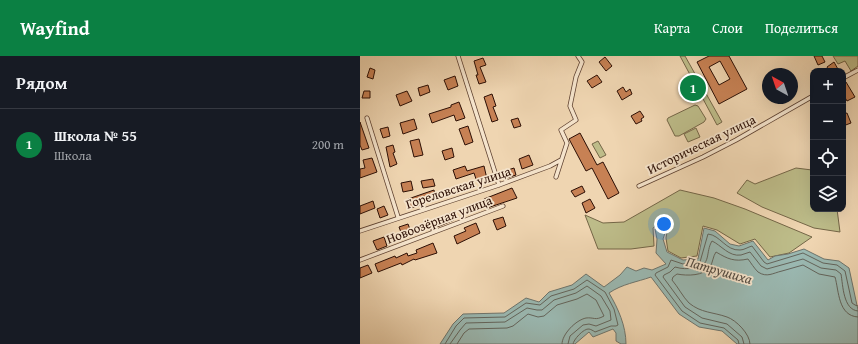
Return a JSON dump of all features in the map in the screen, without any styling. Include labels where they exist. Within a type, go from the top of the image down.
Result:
[{"type":"street","points":[[458,56],[500,185]]},
{"type":"street","points":[[556,177],[567,142],[561,130],[576,120],[570,106],[576,77],[582,62],[578,56]]},
{"type":"street","points":[[846,76],[858,70]]},
{"type":"street","name":"Историческая улица","points":[[639,186],[736,140],[810,98]]},
{"type":"street","points":[[367,118],[398,218]]},
{"type":"street","name":"Гореловская улица","points":[[360,231],[500,185],[550,166],[561,160]]},
{"type":"street","name":"Новоозёрная улица","points":[[360,260],[504,206]]},
{"type":"shaded area","points":[[680,56],[685,56],[722,122],[717,125]]},
{"type":"shaded area","points":[[833,56],[858,56],[858,66],[851,71],[845,61],[838,64]]},
{"type":"shaded area","points":[[695,105],[698,106],[706,119],[704,122],[679,136],[675,136],[667,120],[668,118]]},
{"type":"shaded area","points":[[696,128],[700,137],[688,142],[684,134]]},
{"type":"shaded area","points":[[598,141],[606,155],[600,158],[592,144]]},
{"type":"shaded area","points":[[796,168],[810,170],[810,212],[837,212],[840,232],[814,228],[762,207],[737,193],[747,180],[755,184]]},
{"type":"shaded area","points":[[680,190],[714,198],[745,209],[812,237],[789,253],[770,257],[755,239],[740,244],[717,230],[703,226],[697,256],[681,258],[668,251],[666,238],[668,226],[666,219],[653,228],[654,246],[631,249],[598,249],[585,215],[603,223],[624,222]]},
{"type":"water","name":"Патрушиха","points":[[665,220],[666,230],[663,239],[667,252],[683,260],[698,259],[704,228],[715,231],[730,244],[739,246],[753,241],[768,260],[775,256],[804,249],[824,259],[839,261],[849,268],[858,310],[858,344],[737,344],[722,331],[699,327],[679,314],[651,277],[624,285],[609,293],[621,317],[625,331],[626,344],[621,344],[616,341],[616,333],[613,329],[593,337],[589,332],[575,344],[440,344],[453,324],[463,314],[504,313],[526,298],[539,302],[549,292],[572,285],[586,274],[604,287],[620,275],[627,267],[636,271],[644,268],[652,270],[666,264],[656,253],[657,239],[655,229]]},
{"type":"building","points":[[709,56],[729,56],[747,89],[719,104],[697,62]],"holes":[[[720,61],[730,79],[719,85],[709,67]]]},
{"type":"building","points":[[814,56],[822,56],[825,62],[818,65]]},
{"type":"building","points":[[605,57],[612,66],[606,71],[599,62]]},
{"type":"building","points":[[483,58],[486,65],[480,67],[486,82],[479,84],[474,61]]},
{"type":"building","points":[[834,62],[837,68],[828,68]]},
{"type":"building","points":[[370,68],[375,70],[373,79],[367,77]]},
{"type":"building","points":[[597,75],[602,82],[592,88],[587,81]]},
{"type":"building","points":[[455,76],[458,86],[448,90],[444,80]]},
{"type":"building","points":[[846,82],[855,97],[847,101],[846,99]]},
{"type":"building","points":[[428,85],[430,92],[420,96],[418,88]]},
{"type":"building","points":[[623,87],[626,92],[630,89],[632,94],[622,100],[617,91]]},
{"type":"building","points":[[364,91],[370,91],[370,98],[362,98]]},
{"type":"building","points":[[407,91],[412,101],[400,106],[396,95]]},
{"type":"building","points":[[492,94],[496,106],[493,107],[498,120],[492,122],[484,97]]},
{"type":"building","points":[[459,102],[465,118],[456,121],[454,115],[432,123],[429,114],[451,107],[451,105]]},
{"type":"building","points":[[640,111],[644,117],[641,119],[642,121],[636,124],[631,116]]},
{"type":"building","points":[[846,113],[851,123],[846,125]]},
{"type":"building","points":[[518,118],[521,126],[514,128],[511,120]]},
{"type":"building","points":[[414,119],[417,129],[403,134],[400,123]]},
{"type":"building","points":[[360,122],[369,148],[362,150],[360,145]]},
{"type":"building","points":[[468,126],[473,142],[465,145],[459,129]]},
{"type":"building","points":[[388,127],[390,136],[383,138],[380,129]]},
{"type":"building","points":[[580,133],[597,165],[603,162],[619,193],[608,199],[592,168],[586,171],[569,139]]},
{"type":"building","points":[[419,139],[423,155],[414,157],[410,141]]},
{"type":"building","points":[[393,145],[395,152],[393,153],[397,164],[390,167],[386,147]]},
{"type":"building","points":[[452,148],[454,157],[445,160],[442,151]]},
{"type":"building","points":[[529,155],[533,165],[522,169],[519,159]]},
{"type":"building","points":[[372,158],[377,172],[360,178],[360,169],[365,168],[363,160]]},
{"type":"building","points":[[465,166],[467,171],[484,166],[487,179],[477,182],[474,173],[456,179],[453,170]]},
{"type":"building","points":[[514,168],[516,175],[507,178],[505,171]]},
{"type":"building","points":[[433,179],[435,186],[423,188],[421,181]]},
{"type":"building","points":[[411,181],[413,190],[403,192],[401,183]]},
{"type":"building","points":[[582,186],[585,192],[575,197],[571,191]]},
{"type":"building","points":[[512,188],[517,198],[487,208],[484,199]]},
{"type":"building","points":[[434,190],[436,200],[420,203],[421,205],[411,208],[408,199]]},
{"type":"building","points":[[590,199],[595,208],[586,213],[582,203]]},
{"type":"building","points":[[373,201],[375,208],[360,214],[360,206]]},
{"type":"building","points":[[384,206],[388,215],[380,218],[377,209]]},
{"type":"building","points":[[451,213],[454,220],[430,230],[427,222]]},
{"type":"building","points":[[503,217],[506,226],[497,230],[493,220]]},
{"type":"building","points":[[476,223],[480,233],[457,244],[454,236],[466,231],[464,228]]},
{"type":"building","points":[[408,224],[411,232],[402,235],[399,227]]},
{"type":"building","points":[[384,237],[387,246],[377,250],[373,241]]},
{"type":"building","points":[[433,243],[437,253],[415,260],[414,259],[402,265],[401,263],[378,272],[375,264],[395,256],[396,258],[407,253],[408,256],[417,253],[416,250]]},
{"type":"building","points":[[368,265],[372,273],[360,278],[360,268]]},
{"type":"place","name":"Школа № 55","points":[[693,88]]}]
